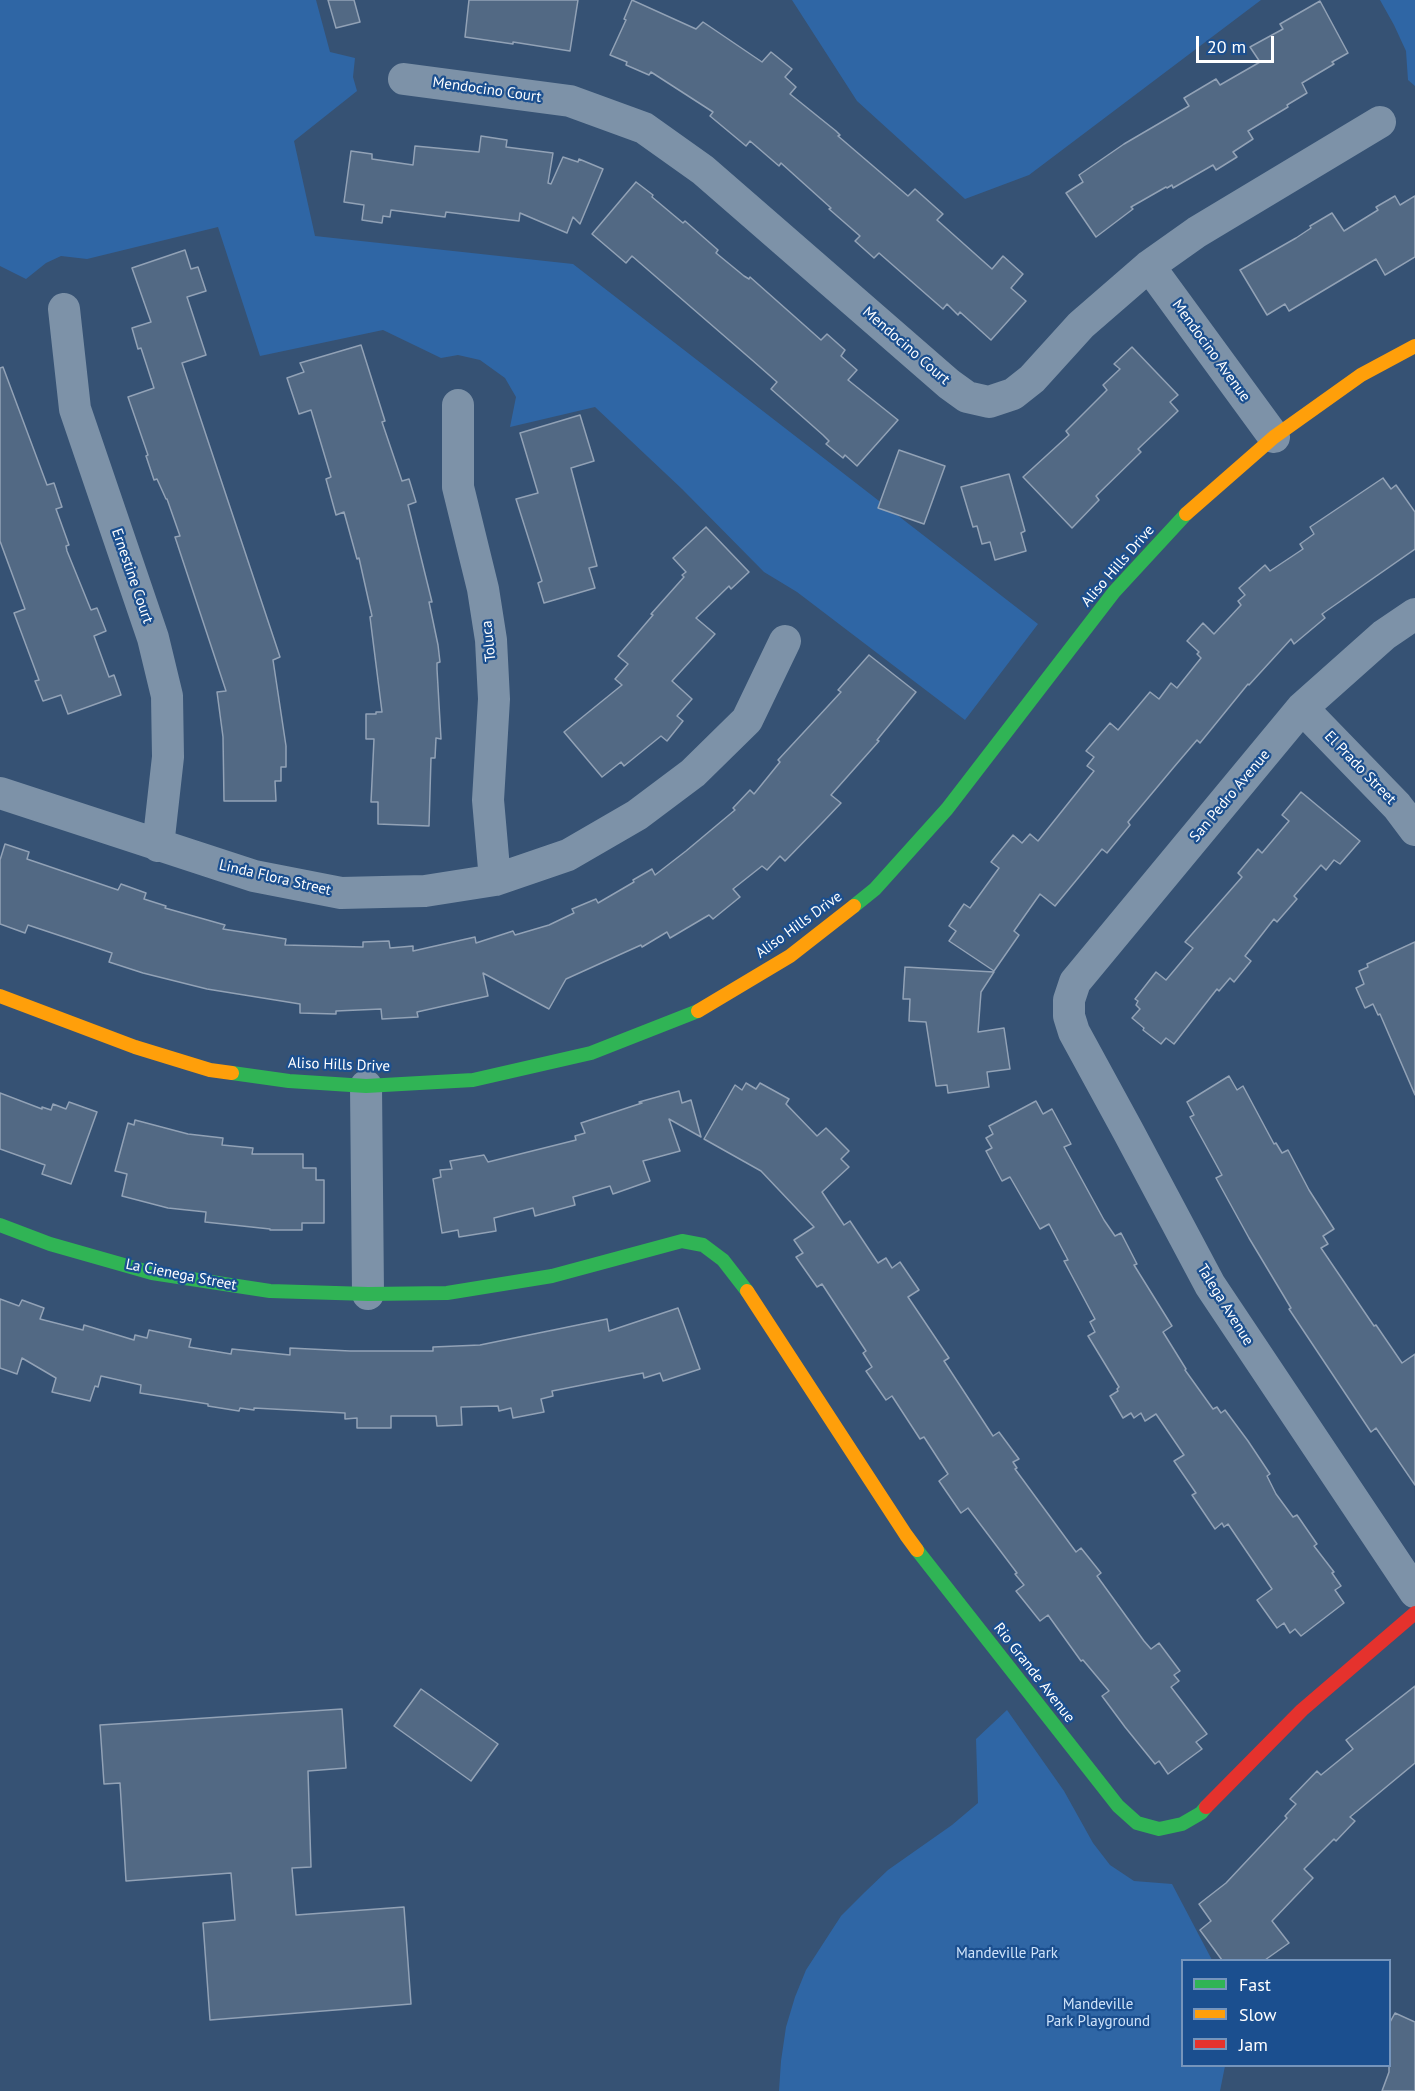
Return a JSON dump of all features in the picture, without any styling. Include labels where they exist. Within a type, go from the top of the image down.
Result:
[{"type":"street","name":"Mendocino Court","points":[[404,79],[570,101],[644,128],[703,170],[949,384],[967,397],[989,402],[1013,394],[1032,380],[1081,325],[1149,266],[1197,232],[1380,122]]},
{"type":"street","name":"Mendocino Avenue","points":[[1149,266],[1274,437]]},
{"type":"street","name":"Ernestine Court","points":[[64,309],[75,409],[153,638],[167,696],[168,757],[158,846]]},
{"type":"street","name":"Aliso Hills Drive","points":[[0,996],[135,1047],[210,1070],[289,1081],[366,1086],[473,1080],[591,1053],[696,1012],[790,956],[875,890],[947,809],[1114,592],[1186,514],[1274,437],[1361,375],[1415,346]]},
{"type":"street","name":"Toluca","points":[[458,405],[458,487],[483,589],[491,640],[494,699],[488,800],[495,879]]},
{"type":"street","name":"San Pedro Avenue","points":[[1069,1000],[1075,982],[1302,708],[1384,635],[1415,614]]},
{"type":"street","name":"Linda Flora Street","points":[[0,793],[254,876],[341,893],[425,891],[495,879],[568,855],[637,815],[693,773],[747,720],[785,641]]},
{"type":"street","name":"El Prado Street","points":[[1302,708],[1397,806],[1415,830]]},
{"type":"street","name":"Talega Avenue","points":[[1069,1000],[1069,1016],[1074,1032],[1210,1285],[1415,1592]]},
{"type":"street","points":[[366,1086],[368,1294]]},
{"type":"street","name":"La Cienega Street","points":[[0,1226],[50,1244],[152,1273],[270,1291],[368,1294],[447,1293],[552,1276],[662,1245],[682,1242],[703,1245]]},
{"type":"street","name":"Rio Grande Avenue","points":[[703,1245],[723,1260],[740,1280],[906,1535],[1118,1806],[1137,1823],[1159,1829],[1182,1824],[1201,1814],[1302,1710],[1415,1613]]},
{"type":"green space","points":[[0,0],[316,0],[330,52],[355,58],[353,77],[357,91],[294,141],[315,236],[573,264],[1038,624],[965,720],[797,592],[764,572],[682,489],[595,407],[510,427],[516,397],[505,378],[480,360],[458,355],[441,358],[383,330],[260,356],[218,227],[87,259],[61,256],[46,263],[26,279],[0,266]]},
{"type":"green space","points":[[792,0],[1261,0],[1029,175],[965,199],[857,101]]},
{"type":"green space","points":[[1380,0],[1415,0],[1415,86],[1408,80],[1406,51]]},
{"type":"green space","name":"Mandeville Park","points":[[1007,1710],[1064,1791],[1093,1843],[1110,1865],[1134,1881],[1172,1884],[1211,1959],[1181,1959],[1181,2067],[1225,2067],[1220,2091],[779,2091],[786,2027],[806,1970],[841,1916],[865,1892],[888,1870],[952,1825],[978,1803],[976,1739]]},
{"type":"building","points":[[328,0],[354,0],[360,22],[336,28]]},
{"type":"building","points":[[469,0],[578,0],[570,51],[465,37]]},
{"type":"building","points":[[632,0],[696,29],[703,22],[762,62],[771,52],[792,69],[785,77],[796,87],[790,94],[836,131],[840,135],[838,136],[908,196],[915,189],[943,214],[937,220],[992,269],[1003,256],[1023,274],[1011,288],[1026,301],[991,340],[960,312],[958,315],[947,304],[943,309],[879,253],[874,258],[855,241],[860,236],[781,163],[779,166],[750,141],[746,146],[710,116],[713,112],[651,72],[649,75],[610,55],[626,20],[624,19]]},
{"type":"building","points":[[1320,1],[1348,53],[1302,83],[1307,93],[1248,131],[1253,139],[1233,152],[1237,157],[1216,170],[1213,165],[1173,188],[1172,185],[1166,187],[1131,207],[1133,209],[1096,237],[1066,193],[1083,182],[1079,175],[1124,144],[1189,106],[1184,98],[1216,79],[1220,85],[1260,62],[1250,47],[1283,29],[1280,24]]},
{"type":"building","points":[[481,136],[507,140],[506,147],[553,153],[548,183],[551,184],[563,157],[578,162],[579,159],[603,169],[580,224],[573,217],[567,233],[520,213],[519,221],[446,212],[445,217],[391,210],[390,217],[383,216],[382,223],[362,220],[364,205],[344,202],[351,151],[372,154],[372,159],[413,165],[415,146],[479,152]]},
{"type":"building","points":[[636,182],[683,223],[685,221],[718,250],[716,253],[744,276],[749,279],[750,277],[821,340],[827,334],[845,350],[841,356],[857,370],[848,380],[898,420],[857,466],[845,455],[843,458],[826,444],[829,441],[823,435],[771,389],[777,382],[752,360],[632,256],[626,263],[592,234]]},
{"type":"building","points":[[1395,196],[1400,205],[1415,196],[1415,257],[1385,275],[1376,259],[1289,311],[1285,304],[1267,315],[1240,270],[1296,238],[1311,228],[1310,226],[1332,213],[1344,231],[1378,210],[1376,207]]},
{"type":"building","points":[[185,250],[191,269],[198,267],[206,291],[187,297],[206,355],[182,363],[280,657],[273,660],[286,746],[286,767],[281,767],[281,781],[275,781],[276,801],[224,801],[223,737],[217,692],[226,691],[175,537],[180,536],[167,499],[157,479],[154,480],[128,397],[154,388],[132,328],[151,322],[132,268]]},
{"type":"building","points":[[361,345],[385,421],[382,422],[402,481],[409,479],[416,502],[408,505],[432,602],[429,602],[440,662],[437,663],[437,669],[441,739],[436,738],[435,758],[431,758],[429,826],[378,824],[378,802],[371,802],[374,739],[366,739],[366,714],[382,712],[370,617],[372,616],[359,558],[357,559],[344,512],[336,515],[326,479],[331,477],[311,410],[299,414],[287,378],[304,372],[300,363]]},
{"type":"building","points":[[1132,347],[1178,395],[1170,402],[1178,411],[1138,449],[1141,452],[1096,496],[1099,500],[1072,528],[1023,477],[1069,435],[1066,431],[1107,390],[1103,385],[1120,369],[1114,364]]},
{"type":"building","points":[[3,367],[47,485],[54,483],[62,507],[56,509],[69,545],[66,546],[67,551],[91,610],[97,608],[106,631],[94,636],[109,677],[114,675],[121,695],[68,714],[61,695],[43,701],[35,681],[39,680],[14,613],[25,609],[0,541],[0,368]]},
{"type":"building","points":[[580,415],[594,461],[571,468],[597,566],[589,568],[595,588],[544,603],[538,583],[542,581],[516,499],[538,493],[520,433]]},
{"type":"building","points":[[899,450],[945,466],[924,524],[878,508]]},
{"type":"building","points":[[1009,474],[1025,531],[1021,533],[1026,551],[995,560],[990,542],[982,544],[977,526],[973,527],[961,487]]},
{"type":"building","points":[[1383,478],[1391,489],[1396,485],[1415,512],[1415,549],[1322,614],[1325,618],[1294,644],[1291,639],[1248,684],[1200,743],[1197,740],[1128,822],[1130,825],[1107,853],[1102,849],[1055,906],[1040,894],[1014,931],[1019,935],[994,971],[949,941],[956,931],[949,926],[964,904],[970,908],[999,868],[991,862],[1013,835],[1022,843],[1030,834],[1038,841],[1094,771],[1087,766],[1094,757],[1086,751],[1110,723],[1118,730],[1150,692],[1159,699],[1171,683],[1177,688],[1201,658],[1197,654],[1199,652],[1187,641],[1203,623],[1214,634],[1241,605],[1238,601],[1245,595],[1239,588],[1265,565],[1270,571],[1303,549],[1300,544],[1314,534],[1310,527]]},
{"type":"building","points":[[706,527],[749,572],[731,589],[729,586],[696,618],[715,634],[672,681],[692,699],[677,716],[683,721],[667,741],[661,736],[624,766],[621,762],[602,777],[564,732],[622,685],[615,679],[628,664],[618,656],[684,577],[682,575],[686,572],[673,558]]},
{"type":"building","points":[[869,655],[916,692],[877,740],[879,741],[831,795],[841,803],[785,861],[780,856],[767,870],[762,866],[733,889],[740,897],[713,919],[709,915],[670,938],[667,932],[642,947],[641,945],[566,979],[549,1009],[483,973],[488,996],[417,1012],[418,1017],[382,1019],[381,1009],[336,1011],[336,1014],[300,1013],[300,1004],[207,989],[143,973],[109,962],[112,953],[28,925],[25,933],[0,924],[0,860],[5,844],[29,852],[27,859],[118,890],[121,884],[146,893],[144,899],[166,906],[165,908],[225,925],[223,929],[286,939],[285,945],[363,947],[363,942],[389,941],[390,948],[413,946],[413,951],[475,937],[476,943],[513,931],[515,935],[549,925],[574,913],[572,909],[596,899],[598,903],[652,869],[655,875],[735,810],[733,808],[750,790],[754,794],[780,762],[778,760],[841,692],[838,690]]},
{"type":"building","points":[[1301,792],[1360,841],[1340,864],[1334,860],[1326,870],[1321,865],[1294,896],[1297,899],[1277,922],[1274,919],[1245,956],[1251,961],[1234,982],[1230,978],[1219,991],[1217,989],[1174,1044],[1166,1038],[1161,1044],[1132,1018],[1140,1009],[1135,999],[1156,972],[1166,980],[1193,948],[1185,942],[1242,877],[1238,873],[1258,849],[1262,853],[1289,821],[1282,815]]},
{"type":"building","points":[[1415,942],[1415,1095],[1380,1014],[1378,1015],[1373,1004],[1365,1008],[1356,988],[1364,984],[1359,971],[1368,967],[1367,964]]},
{"type":"building","points":[[905,967],[994,972],[981,992],[978,1032],[1004,1028],[1010,1069],[987,1072],[989,1087],[948,1093],[947,1085],[936,1086],[926,1022],[909,1021],[910,999],[903,999]]},
{"type":"building","points":[[1229,1076],[1237,1090],[1243,1086],[1274,1144],[1276,1143],[1282,1153],[1288,1150],[1309,1190],[1334,1229],[1323,1236],[1328,1244],[1321,1248],[1402,1363],[1415,1354],[1415,1485],[1376,1428],[1371,1432],[1289,1309],[1291,1308],[1216,1178],[1222,1175],[1190,1117],[1194,1115],[1187,1102]]},
{"type":"building","points":[[746,1083],[756,1089],[760,1083],[789,1099],[786,1104],[817,1136],[826,1128],[849,1151],[841,1159],[849,1167],[822,1192],[844,1225],[850,1221],[878,1263],[886,1258],[892,1268],[900,1262],[919,1290],[908,1297],[949,1358],[944,1361],[993,1436],[999,1432],[1019,1459],[1013,1462],[1017,1468],[1015,1469],[1076,1552],[1081,1548],[1101,1573],[1097,1576],[1144,1641],[1151,1649],[1159,1643],[1180,1671],[1174,1675],[1179,1681],[1171,1687],[1207,1734],[1196,1742],[1202,1749],[1168,1774],[1159,1761],[1155,1764],[1125,1727],[1102,1696],[1109,1691],[1083,1660],[1081,1661],[1048,1615],[1040,1621],[1016,1591],[1024,1585],[1015,1574],[1017,1573],[968,1508],[961,1513],[939,1481],[948,1474],[924,1437],[920,1439],[892,1396],[886,1400],[866,1371],[872,1367],[863,1353],[866,1351],[822,1284],[817,1287],[796,1257],[803,1253],[794,1240],[814,1227],[761,1171],[704,1139],[735,1085],[742,1090]]},
{"type":"building","points":[[679,1091],[682,1103],[691,1100],[701,1137],[669,1119],[680,1151],[643,1161],[650,1181],[613,1194],[610,1186],[573,1197],[575,1205],[535,1216],[533,1208],[494,1218],[496,1231],[459,1237],[458,1230],[442,1233],[433,1179],[441,1177],[440,1170],[452,1169],[450,1161],[484,1155],[488,1162],[576,1140],[575,1136],[585,1133],[581,1123],[642,1103],[639,1102]]},
{"type":"building","points":[[0,1093],[42,1109],[42,1107],[51,1110],[53,1104],[66,1109],[69,1102],[97,1112],[71,1184],[42,1174],[45,1165],[0,1149]]},
{"type":"building","points":[[1036,1101],[1043,1114],[1052,1109],[1071,1144],[1064,1147],[1104,1220],[1115,1236],[1121,1233],[1137,1264],[1134,1265],[1172,1326],[1163,1332],[1185,1370],[1213,1409],[1217,1407],[1221,1413],[1225,1410],[1248,1441],[1270,1474],[1267,1476],[1276,1494],[1293,1517],[1297,1515],[1317,1544],[1314,1546],[1334,1572],[1332,1573],[1341,1586],[1335,1590],[1344,1603],[1301,1636],[1295,1629],[1290,1633],[1284,1623],[1277,1628],[1257,1600],[1272,1589],[1228,1524],[1224,1527],[1222,1523],[1215,1529],[1192,1495],[1196,1493],[1174,1461],[1184,1455],[1156,1414],[1145,1421],[1141,1413],[1134,1418],[1131,1413],[1123,1418],[1110,1396],[1118,1391],[1119,1387],[1088,1336],[1095,1332],[1090,1322],[1095,1319],[1064,1261],[1068,1260],[1049,1224],[1040,1229],[1010,1177],[1002,1181],[986,1151],[992,1148],[986,1138],[993,1134],[989,1126]]},
{"type":"building","points":[[135,1120],[188,1134],[223,1138],[222,1145],[253,1148],[252,1154],[303,1154],[303,1168],[316,1168],[316,1180],[324,1180],[324,1223],[302,1223],[302,1230],[270,1230],[205,1222],[206,1212],[168,1208],[122,1196],[127,1174],[115,1171],[128,1123],[134,1125]]},
{"type":"building","points":[[0,1299],[19,1306],[22,1300],[44,1308],[40,1319],[83,1330],[84,1325],[134,1340],[135,1335],[147,1338],[149,1330],[191,1339],[189,1347],[231,1354],[232,1349],[290,1355],[290,1348],[433,1351],[433,1347],[480,1345],[607,1319],[609,1331],[678,1308],[700,1369],[663,1381],[660,1373],[644,1378],[643,1373],[552,1391],[553,1396],[541,1399],[544,1412],[513,1418],[511,1408],[499,1411],[498,1406],[461,1407],[462,1425],[437,1426],[436,1416],[391,1416],[391,1428],[357,1428],[357,1418],[345,1419],[345,1413],[254,1408],[254,1410],[240,1408],[239,1411],[140,1393],[141,1385],[101,1376],[90,1401],[52,1392],[56,1378],[22,1358],[17,1374],[0,1368]]},
{"type":"building","points":[[1415,1686],[1415,1763],[1350,1817],[1355,1821],[1304,1869],[1313,1878],[1272,1921],[1289,1943],[1266,1959],[1221,1959],[1200,1930],[1211,1921],[1199,1904],[1226,1883],[1287,1818],[1285,1816],[1296,1804],[1290,1799],[1317,1771],[1321,1775],[1353,1749],[1346,1740]]},
{"type":"building","points":[[421,1689],[498,1744],[471,1781],[394,1726]]},
{"type":"building","points":[[342,1709],[346,1768],[308,1771],[311,1867],[292,1868],[296,1915],[404,1907],[411,2004],[210,2020],[203,1923],[235,1920],[231,1873],[126,1881],[120,1783],[104,1784],[100,1725]]},
{"type":"building","points":[[1395,2013],[1415,2022],[1415,2091],[1382,2091],[1389,2067],[1391,2067],[1391,2020]]},
{"type":"traffic: fast","points":[[854,906],[875,889],[947,809],[1114,592],[1186,514]]},
{"type":"traffic: fast","points":[[232,1073],[289,1081],[366,1086],[473,1080],[591,1053],[698,1011]]},
{"type":"traffic: fast","points":[[0,1225],[50,1244],[152,1273],[270,1291],[368,1294],[447,1293],[552,1276],[682,1241],[703,1245],[723,1260],[747,1291]]},
{"type":"traffic: fast","points":[[917,1550],[1118,1806],[1137,1823],[1159,1829],[1182,1824],[1201,1813],[1206,1807]]},
{"type":"traffic: slow","points":[[1186,514],[1274,437],[1361,375],[1415,346]]},
{"type":"traffic: slow","points":[[698,1011],[790,956],[854,906]]},
{"type":"traffic: slow","points":[[0,996],[135,1047],[210,1070],[232,1073]]},
{"type":"traffic: slow","points":[[747,1291],[917,1550]]},
{"type":"traffic: jam","points":[[1206,1807],[1302,1710],[1415,1613]]},
{"type":"park label","name":"Mandeville Park Playground","points":[[1098,2014]]}]
